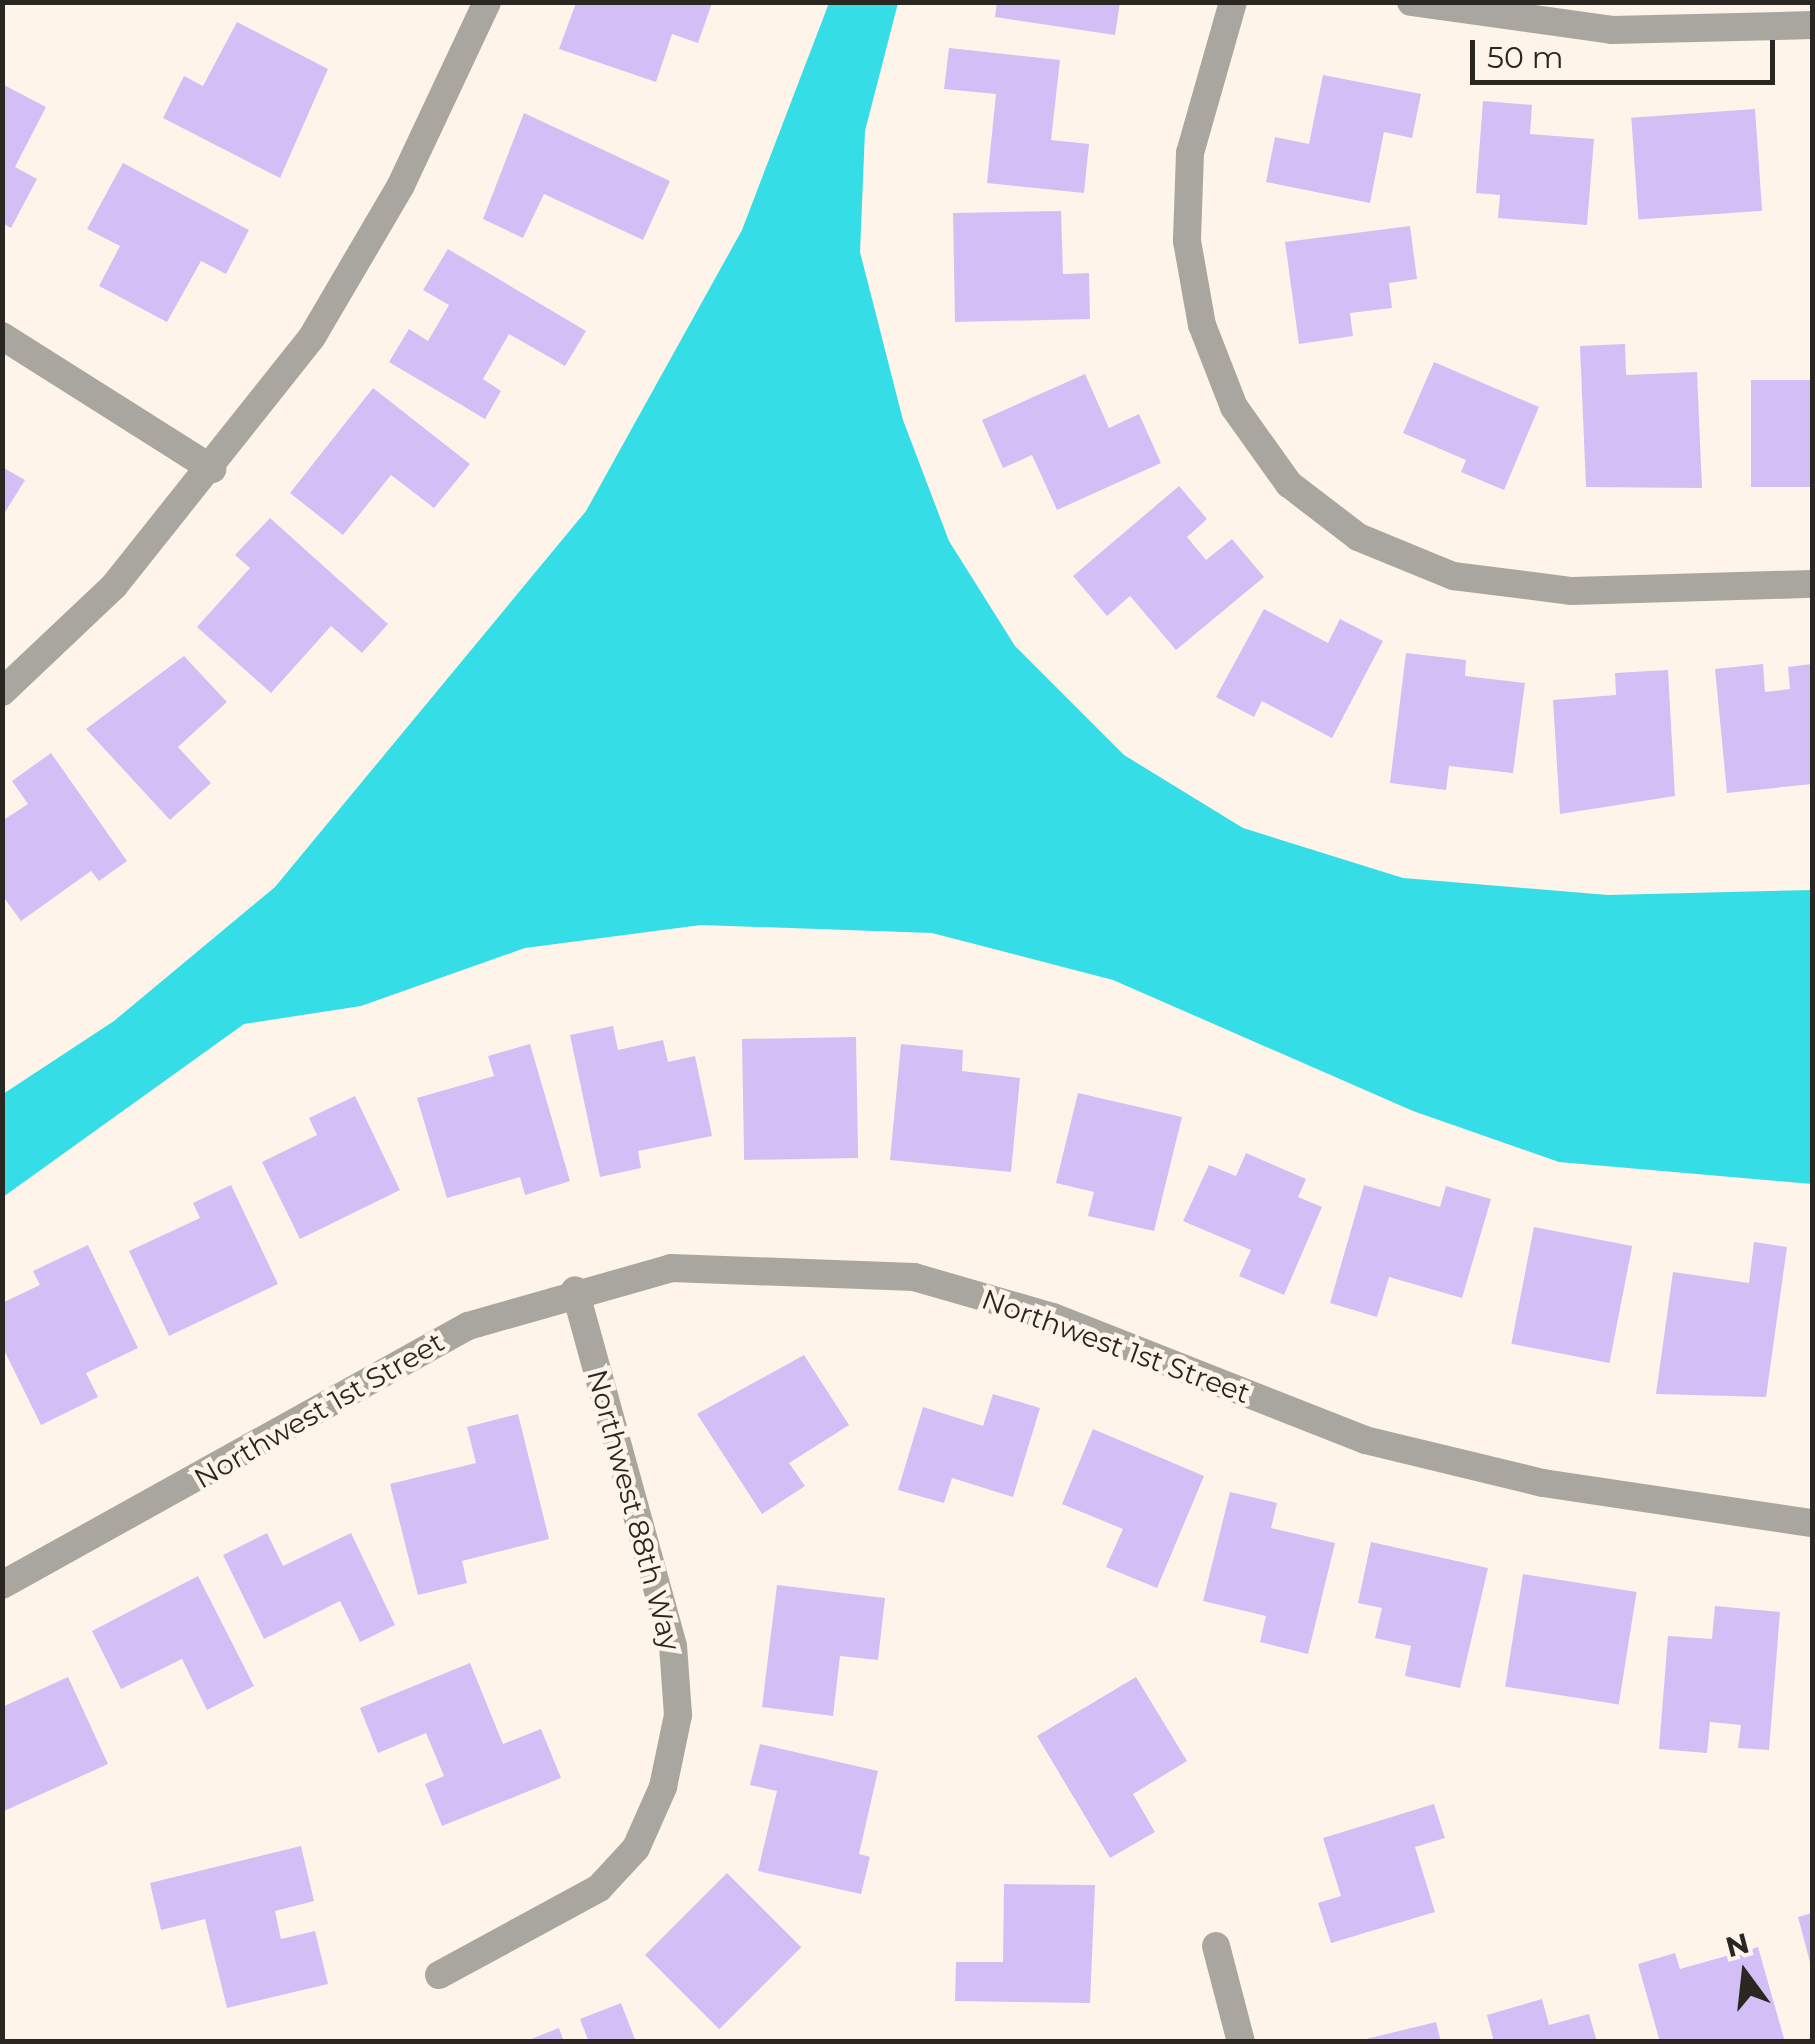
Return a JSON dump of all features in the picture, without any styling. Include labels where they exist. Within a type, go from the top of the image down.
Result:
[{"type":"street","points":[[2,692],[114,586],[212,469],[312,337],[401,185],[487,2]]},
{"type":"street","points":[[1233,2],[1190,152],[1187,241],[1202,325],[1234,408],[1289,484],[1358,536],[1453,576],[1572,591],[1812,584]]},
{"type":"street","points":[[1411,2],[1612,30],[1812,25]]},
{"type":"street","points":[[2,336],[212,469]]},
{"type":"street","name":"Northwest 1st Street","points":[[2,1585],[468,1326],[575,1290],[671,1268],[914,1276],[1054,1317],[1365,1440],[1543,1484],[1812,1523]]},
{"type":"street","name":"Northwest 88th Way","points":[[439,1975],[599,1888],[623,1862],[663,1786],[678,1715],[673,1646],[575,1290]]},
{"type":"street","points":[[1216,1946],[1241,2042]]},
{"type":"water","points":[[829,3],[898,3],[865,131],[860,252],[903,420],[949,541],[1015,646],[1124,755],[1243,828],[1403,878],[1608,895],[1812,890],[1812,1184],[1559,1162],[1413,1111],[1113,980],[932,933],[701,925],[525,948],[361,1006],[244,1024],[3,1197],[3,1094],[114,1021],[275,887],[586,511],[742,230]]},
{"type":"building","points":[[997,2],[1120,2],[1115,35],[995,17]]},
{"type":"building","points":[[576,3],[712,3],[698,43],[672,34],[656,82],[559,49]]},
{"type":"building","points":[[237,22],[328,69],[280,178],[163,118],[184,76],[203,86]]},
{"type":"building","points":[[949,48],[1060,60],[1051,140],[1089,144],[1084,193],[987,183],[996,94],[944,89]]},
{"type":"building","points":[[1323,75],[1421,94],[1412,138],[1384,132],[1370,203],[1266,182],[1275,137],[1309,144]]},
{"type":"building","points":[[2,84],[46,107],[15,167],[37,179],[11,228],[2,223]]},
{"type":"building","points":[[1483,101],[1532,105],[1530,134],[1594,139],[1587,225],[1498,218],[1500,195],[1476,193]]},
{"type":"building","points":[[1755,109],[1762,211],[1638,219],[1631,118]]},
{"type":"building","points":[[524,113],[670,181],[643,240],[544,194],[523,238],[483,219]]},
{"type":"building","points":[[123,163],[249,230],[226,274],[201,261],[167,322],[99,286],[120,246],[87,229]]},
{"type":"building","points":[[1061,211],[1063,274],[1089,273],[1090,319],[955,322],[953,213]]},
{"type":"building","points":[[1410,226],[1417,279],[1389,283],[1392,308],[1350,313],[1353,336],[1299,344],[1285,242]]},
{"type":"building","points":[[448,249],[586,331],[565,366],[509,334],[483,379],[501,391],[485,419],[389,362],[409,329],[428,341],[449,305],[423,290]]},
{"type":"building","points":[[1625,344],[1626,375],[1697,372],[1702,488],[1586,487],[1580,346]]},
{"type":"building","points":[[1434,362],[1539,407],[1504,490],[1461,472],[1466,460],[1403,433]]},
{"type":"building","points":[[1085,374],[1109,428],[1139,414],[1161,463],[1057,510],[1032,455],[1003,468],[982,420]]},
{"type":"building","points":[[1751,380],[1812,380],[1812,487],[1751,487]]},
{"type":"building","points":[[373,388],[470,464],[434,508],[391,475],[343,535],[290,493]]},
{"type":"building","points":[[2,467],[25,480],[2,517]]},
{"type":"building","points":[[1179,486],[1207,519],[1187,537],[1206,560],[1232,539],[1264,577],[1176,650],[1130,596],[1107,616],[1073,576]]},
{"type":"building","points":[[270,518],[388,624],[362,653],[331,626],[271,693],[197,627],[250,568],[235,555]]},
{"type":"building","points":[[1264,609],[1328,643],[1340,619],[1383,641],[1332,738],[1262,701],[1254,717],[1216,697]]},
{"type":"building","points":[[1406,653],[1466,660],[1465,676],[1525,683],[1513,773],[1449,766],[1446,790],[1390,783]]},
{"type":"building","points":[[184,656],[227,702],[178,747],[211,783],[170,820],[86,729]]},
{"type":"building","points":[[1763,664],[1765,692],[1790,689],[1788,667],[1812,664],[1812,784],[1727,793],[1715,669]]},
{"type":"building","points":[[1668,670],[1675,796],[1560,814],[1553,700],[1616,695],[1615,673]]},
{"type":"building","points":[[51,753],[127,861],[99,881],[91,871],[21,921],[2,895],[2,821],[28,804],[12,781]]},
{"type":"building","points":[[613,1026],[618,1050],[663,1040],[668,1062],[695,1056],[712,1136],[638,1151],[641,1168],[600,1177],[570,1035]]},
{"type":"building","points":[[856,1037],[858,1158],[744,1160],[742,1039]]},
{"type":"building","points":[[530,1044],[570,1181],[525,1195],[520,1177],[447,1198],[417,1098],[494,1076],[488,1056]]},
{"type":"building","points":[[901,1044],[963,1050],[962,1071],[1020,1078],[1011,1172],[890,1160]]},
{"type":"building","points":[[1078,1093],[1182,1117],[1154,1231],[1088,1216],[1094,1192],[1056,1183]]},
{"type":"building","points":[[355,1096],[400,1190],[300,1239],[262,1162],[317,1135],[309,1118]]},
{"type":"building","points":[[1246,1153],[1306,1179],[1298,1197],[1322,1207],[1284,1295],[1239,1276],[1251,1250],[1183,1221],[1209,1165],[1236,1176]]},
{"type":"building","points":[[231,1185],[278,1284],[169,1336],[129,1251],[200,1218],[193,1203]]},
{"type":"building","points":[[1364,1185],[1440,1207],[1446,1186],[1491,1199],[1462,1298],[1389,1277],[1377,1317],[1330,1303]]},
{"type":"building","points":[[1534,1227],[1632,1246],[1609,1363],[1511,1344]]},
{"type":"building","points":[[1754,1242],[1787,1247],[1766,1397],[1656,1394],[1673,1272],[1749,1283]]},
{"type":"building","points":[[88,1245],[138,1348],[86,1373],[98,1397],[41,1425],[2,1346],[2,1303],[40,1285],[33,1271]]},
{"type":"building","points":[[804,1355],[849,1425],[789,1463],[805,1486],[762,1514],[697,1414]]},
{"type":"building","points":[[993,1394],[1040,1408],[1013,1497],[952,1478],[944,1503],[898,1490],[923,1407],[983,1426]]},
{"type":"building","points":[[518,1414],[549,1539],[462,1561],[467,1583],[418,1595],[390,1484],[476,1463],[467,1427]]},
{"type":"building","points":[[1093,1429],[1204,1476],[1157,1588],[1106,1567],[1123,1529],[1062,1504]]},
{"type":"building","points":[[1230,1492],[1277,1503],[1271,1528],[1335,1543],[1308,1654],[1260,1642],[1266,1616],[1203,1601]]},
{"type":"building","points":[[267,1533],[283,1566],[351,1533],[395,1625],[360,1642],[340,1601],[264,1639],[223,1555]]},
{"type":"building","points":[[1371,1542],[1488,1568],[1460,1688],[1405,1676],[1411,1646],[1375,1638],[1382,1608],[1358,1603]]},
{"type":"building","points":[[1523,1574],[1637,1592],[1619,1705],[1505,1687]]},
{"type":"building","points":[[198,1576],[254,1686],[207,1710],[182,1659],[121,1689],[92,1631]]},
{"type":"building","points":[[777,1585],[885,1598],[878,1660],[840,1656],[833,1716],[762,1707]]},
{"type":"building","points":[[1715,1606],[1780,1612],[1769,1750],[1738,1748],[1741,1725],[1710,1722],[1707,1753],[1659,1749],[1668,1636],[1712,1639]]},
{"type":"building","points":[[470,1663],[503,1744],[541,1729],[561,1778],[442,1826],[425,1784],[444,1776],[426,1733],[378,1753],[360,1708]]},
{"type":"building","points":[[68,1677],[108,1764],[2,1812],[2,1707]]},
{"type":"building","points":[[1136,1677],[1187,1761],[1133,1794],[1155,1832],[1110,1858],[1037,1736]]},
{"type":"building","points":[[760,1744],[878,1771],[859,1854],[870,1857],[861,1894],[758,1871],[777,1791],[750,1785]]},
{"type":"building","points":[[1434,1804],[1445,1838],[1415,1847],[1435,1912],[1331,1943],[1318,1903],[1341,1896],[1323,1838]]},
{"type":"building","points":[[301,1846],[314,1901],[275,1911],[281,1939],[315,1931],[328,1984],[227,2008],[205,1919],[161,1930],[150,1883]]},
{"type":"building","points":[[727,1873],[801,1947],[719,2029],[645,1955]]},
{"type":"building","points":[[1004,1884],[1095,1885],[1090,2003],[955,2001],[956,1962],[1003,1962]]},
{"type":"building","points":[[1812,1913],[1812,1966],[1811,1966],[1798,1917]]},
{"type":"building","points":[[1758,1947],[1785,2042],[1660,2042],[1638,1964],[1675,1953],[1680,1969]]},
{"type":"building","points":[[1542,1999],[1549,2025],[1589,2014],[1597,2042],[1494,2042],[1487,2015]]},
{"type":"building","points":[[621,2003],[636,2042],[589,2042],[580,2019]]},
{"type":"building","points":[[1436,2022],[1441,2042],[1362,2042],[1362,2040]]},
{"type":"building","points":[[559,2028],[564,2042],[526,2042],[526,2041]]}]
